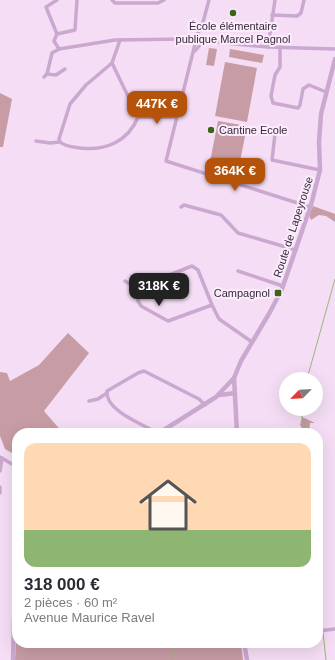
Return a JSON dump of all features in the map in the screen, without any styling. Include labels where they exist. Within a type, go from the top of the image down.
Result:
[{"type":"street","points":[[57,0],[46,7],[57,34],[54,41],[59,49]]},
{"type":"street","points":[[57,34],[75,30],[77,0]]},
{"type":"street","points":[[112,0],[115,3],[158,3],[164,0]]},
{"type":"street","points":[[198,44],[196,37],[202,26],[209,0]]},
{"type":"street","points":[[268,47],[275,0]]},
{"type":"street","points":[[272,15],[298,16],[302,13],[304,0]]},
{"type":"street","points":[[202,26],[202,38],[193,55],[166,161],[310,207]]},
{"type":"street","points":[[44,77],[47,74],[52,53],[59,49],[102,41],[184,40],[196,37],[210,41],[268,47],[334,50]]},
{"type":"street","points":[[60,142],[70,104],[86,85],[112,63],[120,40]]},
{"type":"street","points":[[184,40],[198,44],[210,41]]},
{"type":"street","points":[[280,47],[280,67],[275,75],[271,96],[273,103],[298,108],[303,89],[308,85],[326,92]]},
{"type":"street","name":"Route de Lapeyrouse","points":[[234,378],[241,361],[270,312],[283,286],[310,207],[320,170],[319,146],[321,117],[335,59]]},
{"type":"street","points":[[112,63],[138,117]]},
{"type":"street","name":"Route de Lapeyrouse","points":[[332,71],[335,65]]},
{"type":"street","points":[[47,74],[56,75],[65,69]]},
{"type":"street","points":[[138,117],[176,119]]},
{"type":"street","points":[[36,141],[50,143],[60,142],[64,146],[95,150],[105,148],[121,139],[132,128],[138,117]]},
{"type":"street","points":[[279,131],[275,134],[272,160],[320,170]]},
{"type":"street","points":[[181,207],[184,205],[220,215],[238,233],[296,250]]},
{"type":"street","points":[[125,281],[136,288],[192,266],[198,270],[219,319],[252,342]]},
{"type":"street","points":[[238,271],[283,286]]},
{"type":"street","points":[[139,287],[139,303],[168,321],[212,305]]},
{"type":"street","points":[[89,401],[98,399],[138,373],[144,371],[199,399],[205,405]]},
{"type":"street","points":[[167,428],[216,397],[234,378]]},
{"type":"street","points":[[234,378],[232,393],[236,428]]},
{"type":"street","points":[[226,387],[232,393]]},
{"type":"street","points":[[107,393],[118,413],[148,428]]},
{"type":"street","points":[[216,397],[232,393]]},
{"type":"street","points":[[0,471],[1,458],[12,464]]},
{"type":"street","points":[[0,487],[0,493]]},
{"type":"street","points":[[323,630],[335,628]]},
{"type":"street","points":[[13,648],[13,660]]},
{"type":"street","points":[[244,648],[246,660]]},
{"type":"shaded area","points":[[209,48],[217,49],[214,66],[206,65]]},
{"type":"shaded area","points":[[230,49],[264,55],[262,63],[229,57]]},
{"type":"shaded area","points":[[225,62],[257,68],[247,122],[215,116]]},
{"type":"shaded area","points":[[0,93],[12,99],[3,147],[0,147]]},
{"type":"shaded area","points":[[218,121],[247,126],[238,172],[209,167]]},
{"type":"shaded area","points":[[313,206],[335,214],[335,222],[326,216],[319,215],[311,220],[309,215]]},
{"type":"shaded area","points":[[68,333],[89,353],[44,411],[59,428],[12,428],[12,453],[5,449],[0,436],[0,372],[7,373],[10,381],[39,365]]},
{"type":"shaded area","points":[[302,417],[315,423],[310,423],[310,428],[302,428],[300,425]]},
{"type":"shaded area","points":[[16,648],[242,648],[243,660],[15,660]]},
{"type":"waterway","points":[[309,372],[335,279]]},
{"type":"waterway","points":[[302,416],[305,428]]},
{"type":"waterway","points":[[323,632],[326,660]]},
{"type":"waterway","points":[[171,660],[175,648]]},
{"type":"place","name":"École élémentaire publique Marcel Pagnol","points":[[233,13]]},
{"type":"place","name":"Cantine Ecole","points":[[211,130]]},
{"type":"place","name":"Campagnol","points":[[278,293]]}]
